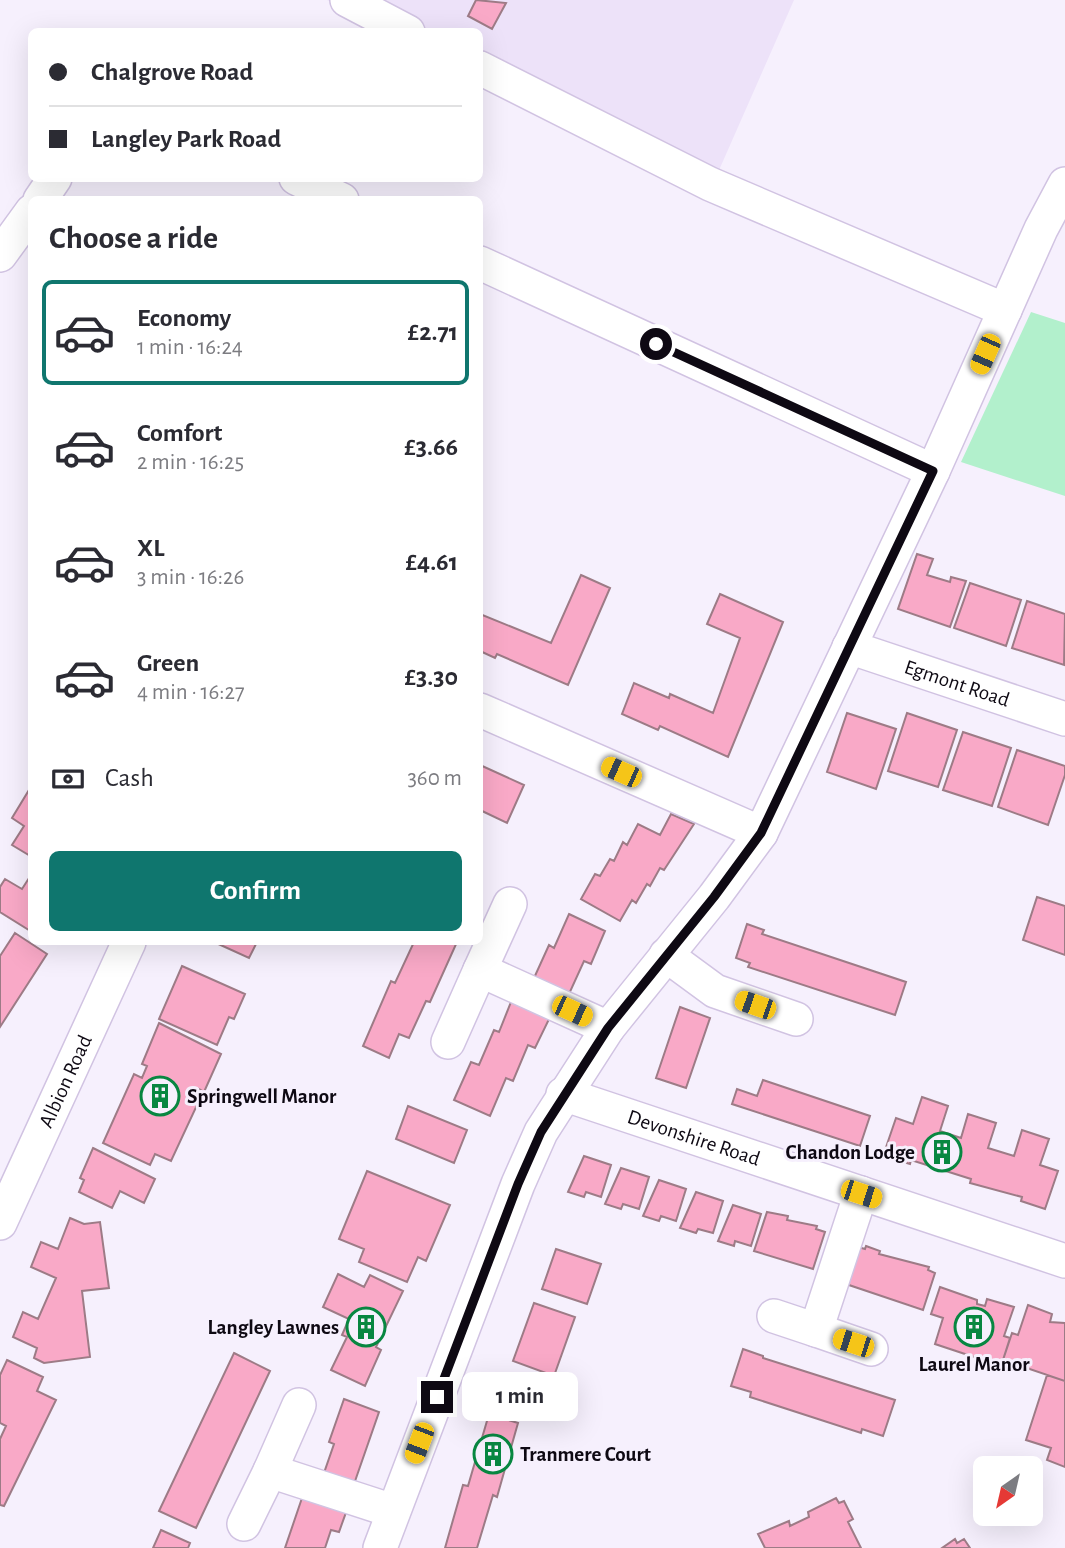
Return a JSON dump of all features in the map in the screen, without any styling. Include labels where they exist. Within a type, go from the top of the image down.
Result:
[{"type":"street","points":[[346,0],[400,28]]},
{"type":"street","points":[[483,70],[710,184],[1005,310]]},
{"type":"street","points":[[304,182],[334,196]]},
{"type":"street","points":[[380,1548],[518,1184],[563,1094],[608,1028],[714,897],[761,833],[933,471],[1065,184]]},
{"type":"street","points":[[0,255],[28,216]]},
{"type":"street","points":[[483,264],[933,471]]},
{"type":"street","name":"Egmont Road","points":[[849,647],[1065,719]]},
{"type":"street","points":[[483,711],[761,833]]},
{"type":"street","points":[[448,1042],[510,904]]},
{"type":"street","name":"Albion Road","points":[[0,1223],[128,945]]},
{"type":"street","points":[[666,955],[715,991],[796,1019]]},
{"type":"street","points":[[480,970],[608,1028]]},
{"type":"street","name":"Devonshire Road","points":[[563,1094],[1065,1261]]},
{"type":"street","points":[[816,1330],[861,1194]]},
{"type":"street","points":[[774,1316],[871,1349]]},
{"type":"street","points":[[244,1524],[299,1405]]},
{"type":"street","points":[[270,1471],[393,1511]]},
{"type":"shaded area","points":[[327,0],[794,0],[716,177],[483,77],[483,28],[384,28]]},
{"type":"green space","points":[[1031,312],[1065,323],[1065,496],[961,462]]},
{"type":"building","points":[[476,0],[506,3],[492,29],[468,16]]},
{"type":"building","points":[[917,554],[933,559],[927,575],[950,582],[951,577],[966,581],[950,627],[898,609]]},
{"type":"building","points":[[581,575],[610,588],[568,685],[497,654],[495,658],[483,652],[483,615],[551,643]]},
{"type":"building","points":[[970,583],[1021,600],[1006,646],[954,628]]},
{"type":"building","points":[[720,594],[783,622],[728,757],[660,726],[658,730],[622,714],[634,683],[669,698],[670,694],[713,713],[740,638],[707,624]]},
{"type":"building","points":[[1027,601],[1065,614],[1064,665],[1012,648]]},
{"type":"building","points":[[847,713],[896,729],[876,789],[827,772]]},
{"type":"building","points":[[907,713],[957,730],[938,787],[888,771]]},
{"type":"building","points":[[963,732],[1011,748],[992,806],[943,790]]},
{"type":"building","points":[[1017,750],[1065,766],[1065,775],[1048,825],[998,807]]},
{"type":"building","points":[[483,766],[524,785],[507,823],[483,811]]},
{"type":"building","points":[[28,792],[28,855],[12,845],[24,826],[12,818]]},
{"type":"building","points":[[671,814],[694,824],[664,870],[660,868],[636,903],[632,900],[620,921],[581,899],[595,874],[600,876],[610,859],[614,861],[623,842],[627,845],[638,824],[660,835]]},
{"type":"building","points":[[5,879],[22,889],[28,880],[28,930],[0,912],[0,887]]},
{"type":"building","points":[[1037,897],[1065,906],[1065,955],[1023,940]]},
{"type":"building","points":[[569,914],[605,931],[591,964],[584,961],[569,994],[534,978],[549,945],[554,948]]},
{"type":"building","points":[[747,924],[764,930],[762,934],[906,982],[895,1015],[748,967],[750,963],[736,958]]},
{"type":"building","points":[[15,933],[28,942],[28,945],[33,945],[47,954],[0,1027],[0,956]]},
{"type":"building","points":[[221,945],[256,945],[249,958]]},
{"type":"building","points":[[413,945],[456,945],[430,1002],[426,1001],[409,1038],[399,1034],[389,1058],[363,1046],[391,981],[395,983]]},
{"type":"building","points":[[182,966],[245,994],[234,1019],[229,1017],[217,1045],[159,1019]]},
{"type":"building","points":[[513,997],[551,1015],[535,1048],[528,1045],[513,1081],[506,1078],[490,1116],[454,1100],[471,1062],[479,1065],[494,1030],[499,1032]]},
{"type":"building","points":[[680,1007],[710,1018],[686,1088],[656,1078]]},
{"type":"building","name":"Springwell Manor","points":[[159,1023],[221,1054],[204,1092],[199,1089],[194,1101],[198,1103],[171,1161],[155,1154],[150,1165],[103,1143],[134,1074],[142,1078],[147,1066],[142,1064]]},
{"type":"building","points":[[763,1080],[870,1116],[860,1146],[732,1104],[737,1089],[757,1096]]},
{"type":"building","name":"Chandon Lodge","points":[[922,1097],[948,1106],[940,1131],[961,1138],[968,1114],[996,1123],[988,1148],[1014,1156],[1022,1130],[1049,1139],[1040,1165],[1058,1171],[1045,1209],[1021,1201],[1022,1197],[970,1183],[971,1179],[911,1160],[910,1164],[883,1156],[896,1118],[913,1124]]},
{"type":"building","points":[[408,1106],[467,1130],[454,1163],[396,1139]]},
{"type":"building","points":[[93,1148],[155,1179],[144,1203],[120,1191],[112,1208],[79,1192],[84,1180],[80,1178]]},
{"type":"building","points":[[584,1156],[611,1165],[601,1197],[586,1192],[584,1197],[568,1192]]},
{"type":"building","points":[[621,1168],[649,1177],[639,1209],[623,1204],[621,1209],[605,1204]]},
{"type":"building","points":[[367,1171],[450,1205],[426,1261],[418,1257],[407,1282],[359,1262],[364,1249],[339,1239]]},
{"type":"building","points":[[659,1180],[686,1189],[676,1221],[661,1216],[659,1221],[643,1216]]},
{"type":"building","points":[[696,1192],[723,1201],[713,1233],[698,1229],[696,1233],[680,1228]]},
{"type":"building","points":[[733,1205],[761,1214],[751,1246],[735,1241],[734,1246],[718,1241]]},
{"type":"building","points":[[767,1212],[788,1216],[787,1220],[817,1226],[816,1229],[825,1232],[813,1269],[754,1251]]},
{"type":"building","points":[[70,1218],[84,1224],[100,1222],[109,1288],[82,1291],[90,1357],[44,1363],[34,1358],[37,1348],[13,1337],[23,1312],[38,1319],[56,1278],[31,1267],[41,1242],[58,1249]]},
{"type":"building","points":[[866,1246],[880,1251],[879,1254],[929,1267],[928,1270],[935,1273],[923,1310],[846,1284],[858,1247],[865,1249]]},
{"type":"building","points":[[556,1249],[601,1264],[587,1304],[542,1289]]},
{"type":"building","name":"Langley Lawnes","points":[[338,1274],[364,1287],[370,1275],[403,1291],[376,1347],[381,1350],[365,1386],[331,1370],[347,1337],[342,1335],[349,1319],[323,1307]]},
{"type":"building","name":"Laurel Manor","points":[[940,1287],[977,1300],[977,1304],[985,1306],[987,1299],[1014,1307],[1004,1336],[1010,1338],[1001,1366],[935,1344],[943,1318],[931,1314]]},
{"type":"building","points":[[534,1303],[575,1317],[554,1376],[513,1361]]},
{"type":"building","name":"Laurel Manor","points":[[1028,1305],[1052,1314],[1050,1322],[1065,1323],[1065,1381],[1003,1360],[1012,1333],[1018,1335]]},
{"type":"building","points":[[743,1349],[763,1358],[895,1400],[883,1436],[862,1429],[861,1433],[750,1397],[751,1392],[731,1386]]},
{"type":"building","points":[[234,1353],[270,1371],[196,1528],[159,1511]]},
{"type":"building","points":[[7,1360],[43,1377],[37,1391],[56,1400],[4,1506],[0,1505],[0,1439],[6,1426],[0,1423],[0,1375]]},
{"type":"building","name":"Laurel Manor","points":[[1047,1375],[1065,1381],[1065,1467],[1047,1460],[1051,1448],[1026,1440]]},
{"type":"building","points":[[344,1399],[379,1412],[354,1484],[324,1473],[334,1444],[329,1442]]},
{"type":"building","name":"Tranmere Court","points":[[489,1414],[518,1423],[497,1497],[493,1495],[477,1548],[445,1548],[463,1485],[468,1486]]},
{"type":"building","points":[[302,1498],[349,1504],[339,1532],[331,1530],[325,1548],[285,1548]]},
{"type":"building","points":[[836,1498],[839,1503],[844,1501],[853,1519],[848,1522],[861,1548],[765,1548],[758,1534],[789,1521],[790,1526],[809,1517],[808,1512]]},
{"type":"building","points":[[161,1530],[190,1543],[188,1548],[153,1548]]},
{"type":"building","points":[[955,1539],[957,1543],[964,1539],[970,1548],[942,1548]]},
{"type":"place","name":"Springwell Manor","points":[[160,1096]]},
{"type":"place","name":"Chandon Lodge","points":[[942,1152]]},
{"type":"place","name":"Langley Lawnes","points":[[366,1327]]},
{"type":"place","name":"Laurel Manor","points":[[974,1327]]},
{"type":"place","name":"Tranmere Court","points":[[493,1454]]},
{"type":"route","points":[[437,1397],[518,1184],[541,1132],[608,1028],[714,897],[761,833],[933,471],[656,344]]}]
